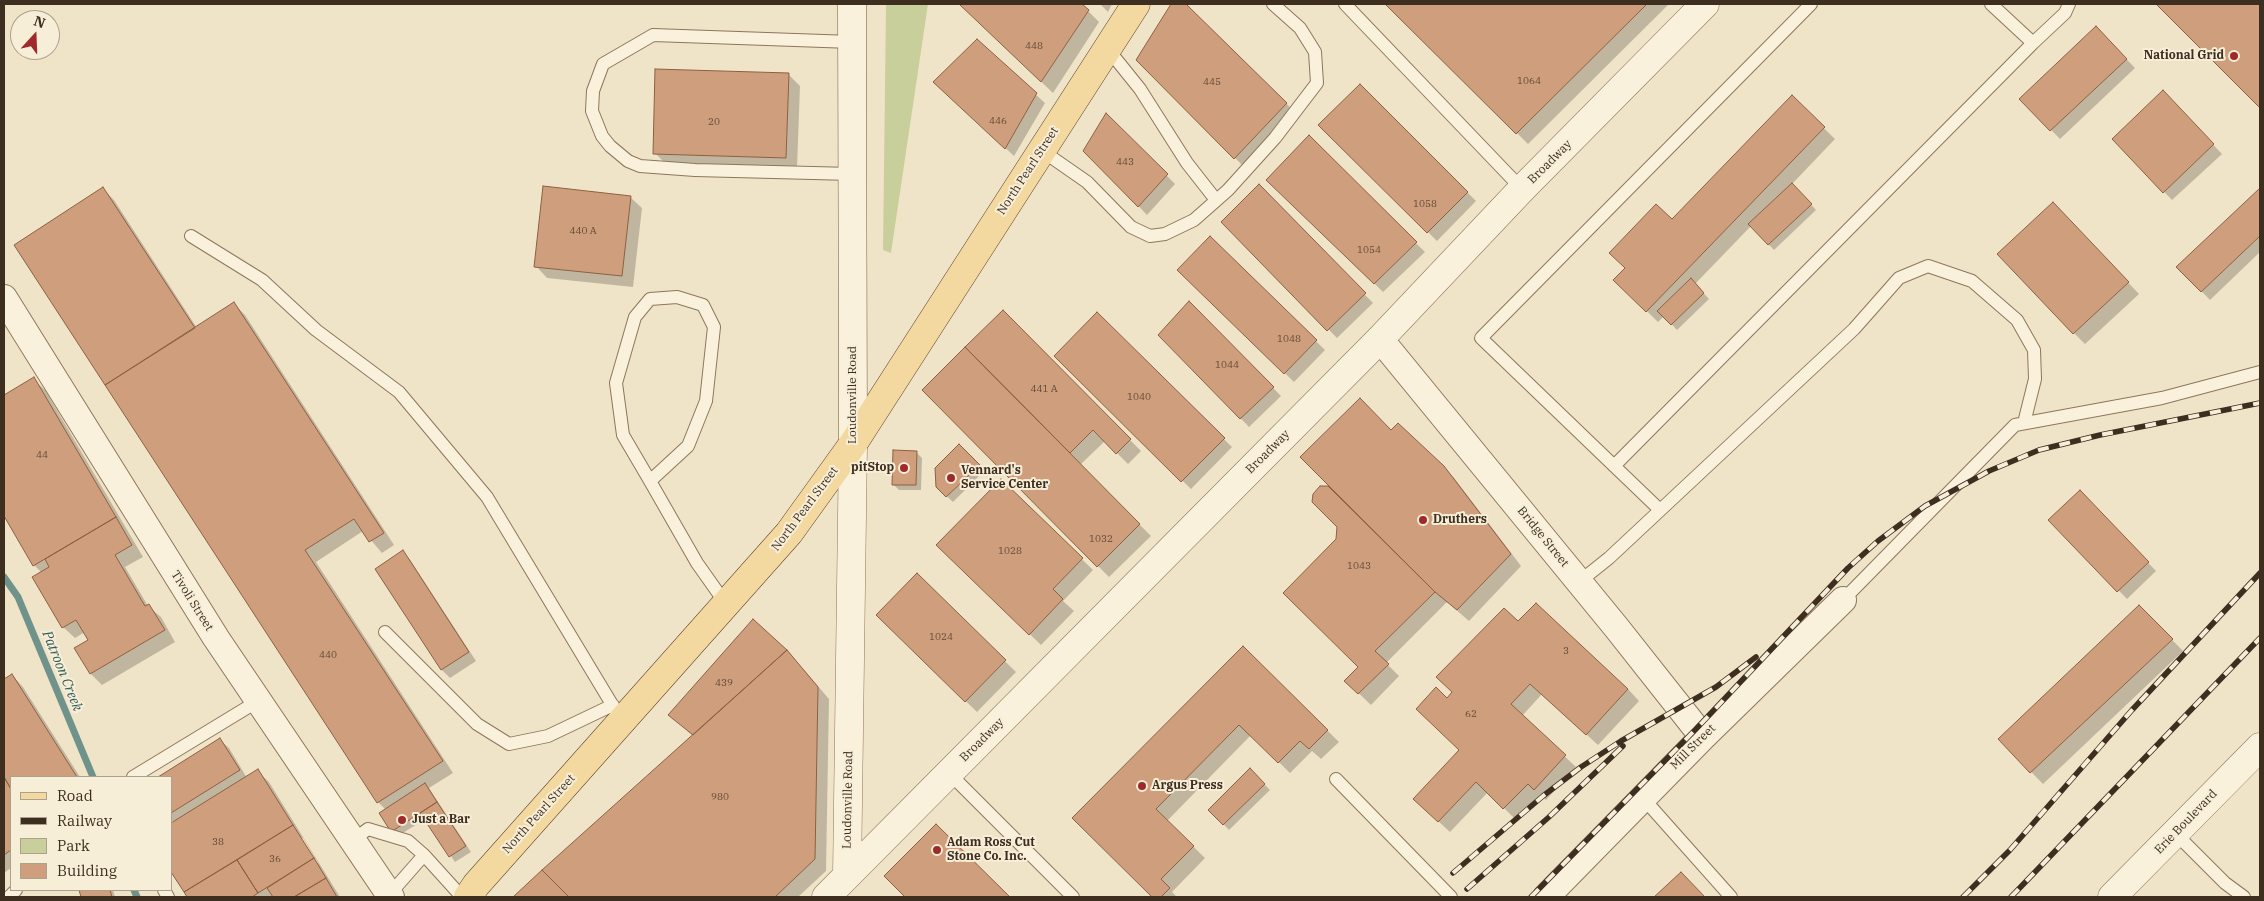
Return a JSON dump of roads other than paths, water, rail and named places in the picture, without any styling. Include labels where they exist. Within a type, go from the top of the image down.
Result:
[{"type":"main road","name":"North Pearl Street","points":[[468,897],[618,713],[726,604],[789,533],[853,444],[1136,4]]},
{"type":"street","name":"Loudonville Road","points":[[847,876],[853,444],[852,4]]},
{"type":"street","name":"Broadway","points":[[826,897],[1380,339],[1522,190],[1705,4]]},
{"type":"street","name":"Tivoli Street","points":[[4,298],[216,638],[390,896]]},
{"type":"street","name":"Bridge Street","points":[[1380,339],[1580,582],[1703,737]]},
{"type":"street","name":"Mill Street","points":[[1546,897],[1703,737],[1843,600]]},
{"type":"street","name":"Erie Boulevard","points":[[2112,897],[2260,747]]},
{"type":"lane","points":[[1042,150],[1087,182],[1131,227],[1150,236],[1165,234],[1194,220],[1216,200],[1275,138],[1317,83],[1315,52],[1300,28],[1274,4]]},
{"type":"lane","points":[[1345,4],[1522,190]]},
{"type":"lane","points":[[1660,510],[1481,338],[1812,4]]},
{"type":"lane","points":[[1991,4],[2033,43]]},
{"type":"lane","points":[[1614,466],[2033,43],[2065,13],[2069,4]]},
{"type":"lane","points":[[852,42],[653,35],[603,64],[593,91],[592,111],[602,136],[610,146],[628,160],[640,166],[696,170],[852,174]]},
{"type":"lane","points":[[1107,48],[1140,89],[1187,163],[1216,200]]},
{"type":"lane","points":[[191,236],[262,280],[316,330],[399,392],[487,497],[618,713],[548,736],[509,744],[477,724],[385,632]]},
{"type":"lane","points":[[1580,582],[1660,510],[1854,328],[1899,278],[1928,266],[1972,281],[2017,320],[2034,350],[2035,379],[2024,423]]},
{"type":"lane","points":[[650,481],[688,446],[706,401],[714,327],[703,305],[677,297],[650,299],[635,317],[616,383],[623,435],[697,563],[726,604]]},
{"type":"lane","points":[[1843,600],[2015,425],[2162,398],[2260,372]]},
{"type":"lane","points":[[136,776],[258,701]]},
{"type":"lane","points":[[949,772],[1073,897]]},
{"type":"lane","points":[[1336,779],[1451,897]]},
{"type":"lane","points":[[1643,798],[1731,897]]},
{"type":"lane","points":[[353,840],[368,829],[408,841],[424,855],[462,897]]},
{"type":"lane","points":[[2175,833],[2225,883],[2244,897]]},
{"type":"lane","points":[[390,896],[424,855]]},
{"type":"waterway","name":"Patroon Creek","points":[[4,577],[18,597],[93,776]]},
{"type":"waterway","name":"Patroon Creek","points":[[134,891],[137,897]]},
{"type":"railway","points":[[1531,897],[1696,729],[1848,568],[1878,541],[1925,506],[1989,471],[2039,450],[2100,435],[2260,403]]},
{"type":"railway","points":[[1963,897],[2010,850],[2132,710],[2260,573]]},
{"type":"railway","points":[[2011,897],[2260,638]]},
{"type":"railway","points":[[1453,873],[1543,796],[1581,767],[1621,741],[1716,687],[1756,657]]},
{"type":"railway","points":[[1467,889],[1549,817],[1623,746]]},
{"type":"place","name":"National Grid","points":[[2234,56]]},
{"type":"place","name":"pitStop","points":[[904,468]]},
{"type":"place","name":"Vennard's Service Center","points":[[951,478]]},
{"type":"place","name":"Druthers","points":[[1423,520]]},
{"type":"place","name":"Argus Press","points":[[1142,786]]},
{"type":"place","name":"Just a Bar","points":[[402,820]]},
{"type":"place","name":"Adam Ross Cut Stone Co. Inc.","points":[[937,850]]}]
